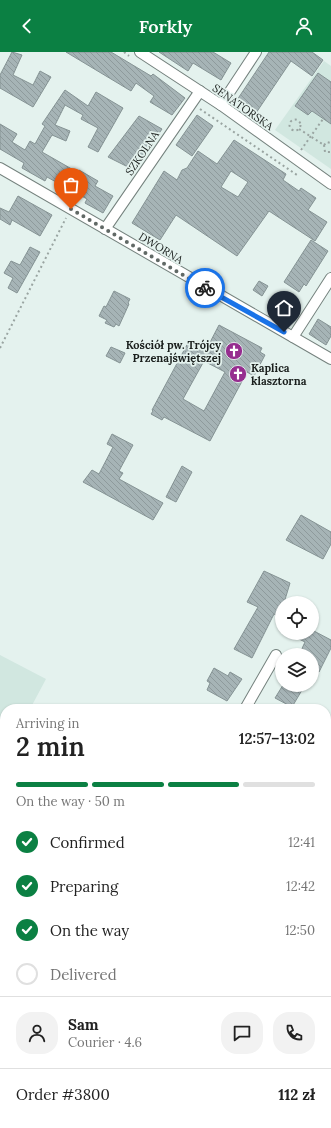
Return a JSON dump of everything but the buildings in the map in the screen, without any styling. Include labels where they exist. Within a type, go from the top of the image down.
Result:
[{"type":"street","name":"SENATORSKA","points":[[140,52],[221,105],[331,184]]},
{"type":"street","points":[[221,105],[256,52]]},
{"type":"street","name":"SZKOLNA","points":[[105,229],[200,91]]},
{"type":"street","name":"DWORNA","points":[[0,168],[331,359]]},
{"type":"street","points":[[293,337],[331,278]]},
{"type":"street","points":[[248,704],[275,657]]},
{"type":"path","points":[[197,110],[200,109],[298,176]]},
{"type":"path","points":[[300,152],[323,119]]},
{"type":"path","points":[[299,129],[299,121],[295,120],[290,122],[289,126],[292,130],[299,129],[324,144],[327,142],[331,143]]},
{"type":"path","points":[[324,144],[325,152],[331,152]]},
{"type":"path","points":[[0,348],[71,209]]},
{"type":"shaded area","points":[[324,61],[331,66],[331,169],[275,130]]},
{"type":"shaded area","points":[[0,655],[46,679],[33,704],[0,704]]},
{"type":"way so far","points":[[71,209],[205,288]]},
{"type":"place","name":"Kościół pw. Trójcy Przenajświętszej","points":[[234,351]]},
{"type":"place","name":"Kaplica klasztorna","points":[[238,374]]},
{"type":"route","points":[[205,288],[284,332]]}]
